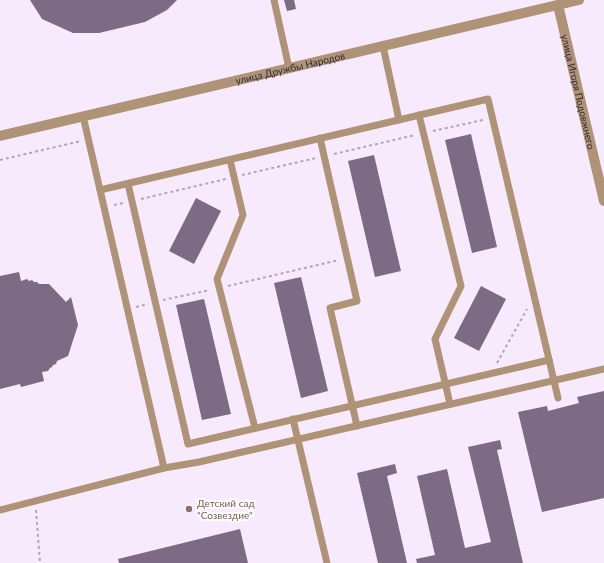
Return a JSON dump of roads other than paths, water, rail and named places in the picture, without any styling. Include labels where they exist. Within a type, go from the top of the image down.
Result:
[{"type":"street","name":"улица Дружбы Народов","points":[[0,136],[580,0]]},
{"type":"street","name":"улица Игоря Подовжнего","points":[[558,5],[604,201]]},
{"type":"lane","points":[[274,0],[289,68]]},
{"type":"lane","points":[[383,46],[399,120]]},
{"type":"lane","points":[[100,190],[488,99],[558,398]]},
{"type":"lane","points":[[419,115],[461,286],[435,339],[450,404]]},
{"type":"lane","points":[[82,116],[164,468]]},
{"type":"lane","points":[[320,138],[357,301],[330,308],[357,426]]},
{"type":"lane","points":[[230,160],[243,214],[217,279],[255,428]]},
{"type":"lane","points":[[128,184],[188,444],[549,360]]},
{"type":"lane","points":[[0,510],[164,468],[199,462],[604,368]]},
{"type":"lane","points":[[293,420],[327,563]]},
{"type":"place","name":"Детский сад \"Созвездие\"","points":[[189,509]]}]
